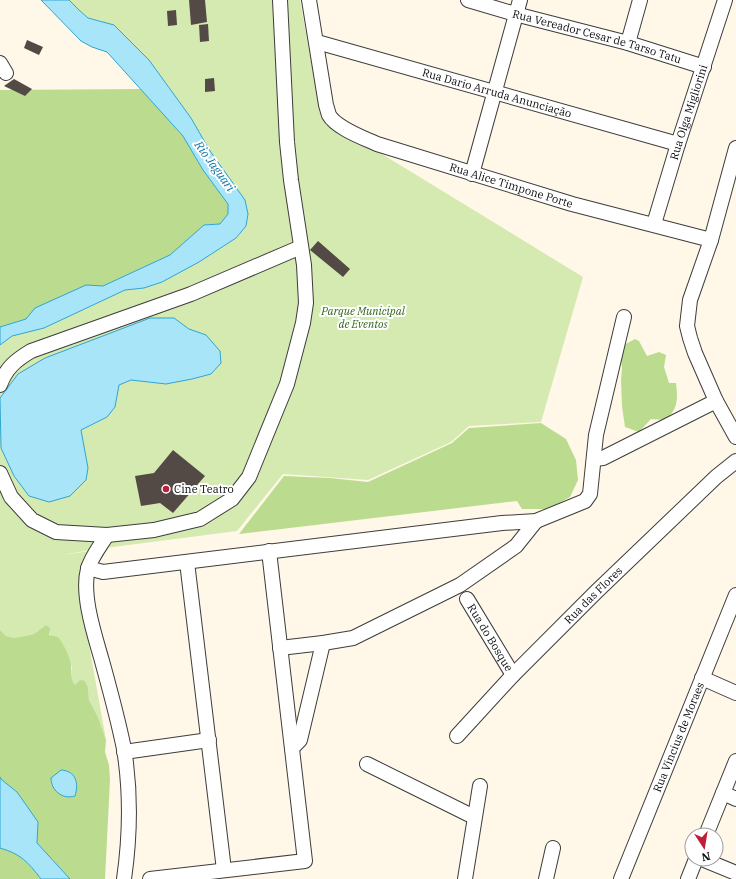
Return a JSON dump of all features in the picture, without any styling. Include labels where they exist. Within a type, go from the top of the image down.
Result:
[{"type":"street","points":[[0,473],[11,497],[32,520],[56,532],[107,535],[154,530],[200,519],[232,499],[249,477],[287,384],[303,323],[306,303],[304,265],[291,180],[287,142],[280,0]]},
{"type":"street","points":[[309,0],[317,42]]},
{"type":"street","name":"Rua Vereador Cesar de Tarso Tatu","points":[[468,0],[515,14],[628,43],[704,67]]},
{"type":"street","points":[[472,174],[520,0]]},
{"type":"street","points":[[628,43],[640,0]]},
{"type":"street","name":"Rua Olga Migliorini","points":[[654,224],[678,144],[725,0]]},
{"type":"street","name":"Rua Dario Arruda Anunciação","points":[[317,42],[678,144]]},
{"type":"street","name":"Rua Alice Timpone Porte","points":[[317,42],[326,105],[329,115],[335,122],[358,136],[377,144],[572,204],[711,240]]},
{"type":"street","points":[[736,148],[711,240],[690,300],[687,326],[695,353],[716,401],[736,437]]},
{"type":"street","points":[[0,385],[3,375],[16,361],[31,351],[191,294],[301,247]]},
{"type":"street","points":[[88,568],[103,572],[502,523],[536,521],[585,501],[590,494],[595,459],[596,435],[624,317]]},
{"type":"street","points":[[595,459],[604,458],[716,401]]},
{"type":"street","name":"Rua das Flores","points":[[456,736],[513,675],[602,586],[716,477],[736,461]]},
{"type":"street","points":[[280,648],[324,644],[353,638],[460,585],[516,546],[536,521]]},
{"type":"street","points":[[107,535],[88,568],[86,582],[93,627],[114,705],[124,752],[128,793],[129,826],[124,879]]},
{"type":"street","points":[[150,879],[304,861],[269,551]]},
{"type":"street","points":[[187,562],[224,870]]},
{"type":"street","name":"Rua Vincius de Moraes","points":[[621,879],[736,595]]},
{"type":"street","name":"Rua do Bosque","points":[[467,599],[513,675]]},
{"type":"street","points":[[292,748],[300,740],[324,644]]},
{"type":"street","points":[[702,678],[736,693]]},
{"type":"street","points":[[124,752],[209,740]]},
{"type":"street","points":[[711,827],[730,796],[736,761]]},
{"type":"street","points":[[367,764],[474,817]]},
{"type":"street","points":[[465,879],[480,786]]},
{"type":"street","points":[[546,879],[553,848]]},
{"type":"street","points":[[688,879],[693,867]]},
{"type":"street","points":[[721,867],[736,873]]},
{"type":"green space","name":"Parque Municipal de Eventos","points":[[69,0],[300,0],[320,111],[328,121],[583,277],[541,422],[469,426],[451,442],[368,480],[283,474],[237,531],[60,555],[91,551],[81,600],[106,740],[98,717],[89,700],[88,687],[85,681],[75,685],[71,676],[71,665],[54,641],[46,625],[34,634],[14,638],[6,636],[0,630],[0,345],[12,336],[44,328],[125,290],[144,288],[162,282],[199,262],[236,238],[246,226],[248,214],[218,161],[210,151],[191,118],[149,60],[101,21],[88,18]]},
{"type":"green space","points":[[141,89],[183,136],[203,170],[228,204],[228,214],[220,224],[204,225],[170,255],[103,286],[86,285],[36,308],[26,319],[0,327],[0,90]]},
{"type":"green space","points":[[635,339],[639,341],[647,356],[659,352],[666,355],[664,367],[669,383],[676,383],[677,394],[675,408],[665,420],[651,419],[639,432],[625,427],[622,406],[621,359],[624,345]]},
{"type":"green space","points":[[541,423],[566,439],[576,460],[578,480],[570,497],[549,509],[522,509],[517,501],[239,534],[284,476],[330,478],[368,482],[452,443],[469,428]]},
{"type":"green space","points":[[46,625],[50,628],[49,635],[58,637],[70,659],[73,683],[75,685],[80,680],[85,681],[88,687],[89,700],[98,717],[106,740],[105,752],[109,765],[110,780],[105,879],[70,879],[37,843],[38,822],[17,792],[0,777],[0,630],[6,636],[14,638],[34,634]]},
{"type":"green space","points":[[0,848],[24,859],[41,879],[0,879]]},
{"type":"water","name":"Rio Jaguari","points":[[41,0],[69,0],[88,18],[114,25],[149,60],[191,118],[210,151],[245,200],[248,214],[246,226],[236,238],[199,262],[162,282],[144,288],[125,290],[44,328],[12,336],[0,345],[0,327],[26,319],[35,308],[86,285],[103,286],[170,255],[204,225],[220,224],[228,214],[228,204],[203,170],[183,136],[107,52],[92,47],[81,41]]},
{"type":"water","points":[[150,318],[174,318],[189,329],[206,335],[220,351],[221,363],[211,374],[192,379],[166,384],[131,380],[119,385],[115,407],[107,417],[81,430],[88,468],[86,480],[70,496],[49,502],[29,496],[14,476],[1,448],[0,398],[18,374],[45,358]]},
{"type":"water","points":[[61,770],[70,773],[75,778],[77,787],[75,796],[66,797],[55,790],[51,782],[51,778]]},
{"type":"water","points":[[0,777],[17,792],[38,822],[37,843],[70,879],[41,879],[24,859],[0,848]]},
{"type":"building","points":[[189,0],[205,0],[207,22],[191,25]]},
{"type":"building","points":[[176,10],[177,25],[168,26],[167,11]]},
{"type":"building","points":[[208,24],[209,41],[200,42],[199,25]]},
{"type":"building","points":[[27,40],[43,47],[39,55],[24,48]]},
{"type":"building","points":[[214,78],[215,91],[205,92],[205,79]]},
{"type":"building","points":[[14,79],[32,89],[25,96],[4,86]]},
{"type":"building","points":[[318,241],[350,269],[343,277],[310,250]]},
{"type":"building","name":"Cine Teatro","points":[[173,450],[205,476],[173,513],[160,503],[141,506],[135,476],[154,473]]},
{"type":"place","name":"Cine Teatro","points":[[166,489]]}]
